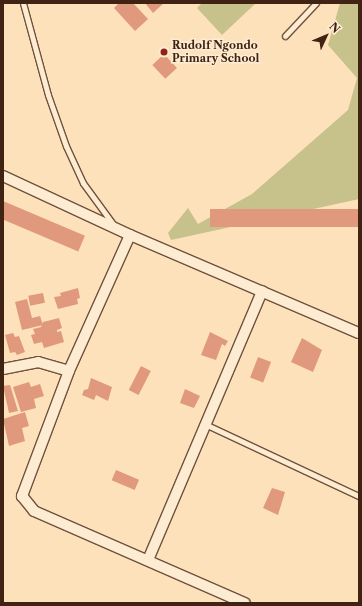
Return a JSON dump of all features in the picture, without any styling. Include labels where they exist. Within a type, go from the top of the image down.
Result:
[{"type":"street","points":[[3,176],[116,229],[359,333]]},
{"type":"street","points":[[130,235],[69,371],[22,496],[34,511],[245,603]]},
{"type":"street","points":[[148,560],[262,291]]},
{"type":"street","points":[[3,369],[38,362],[69,371]]},
{"type":"lane","points":[[23,3],[48,95],[66,146],[83,183],[116,229]]},
{"type":"lane","points":[[285,36],[316,3]]},
{"type":"lane","points":[[205,424],[359,496]]},
{"type":"shaded area","points":[[202,3],[256,3],[222,35],[197,8]]},
{"type":"shaded area","points":[[340,3],[359,3],[359,199],[171,240],[168,233],[188,208],[198,224],[252,194],[348,110],[357,78],[328,45]]},
{"type":"building","points":[[119,3],[133,3],[148,19],[135,31],[114,8]]},
{"type":"building","points":[[145,3],[164,3],[153,13]]},
{"type":"building","points":[[164,54],[177,68],[165,79],[152,65]]},
{"type":"building","points":[[3,201],[85,236],[78,251],[3,219]]},
{"type":"building","points":[[210,209],[359,209],[359,227],[210,227]]},
{"type":"building","points":[[78,288],[80,298],[77,299],[78,304],[58,309],[54,297],[61,296],[60,293]]},
{"type":"building","points":[[43,293],[45,303],[30,306],[28,296]]},
{"type":"building","points":[[27,299],[32,318],[40,316],[43,325],[22,330],[15,302]]},
{"type":"building","points":[[59,318],[62,328],[57,330],[57,332],[61,331],[64,342],[44,348],[42,342],[34,344],[31,335],[35,334],[33,329],[41,327],[43,322]]},
{"type":"building","points":[[210,332],[228,341],[225,346],[222,344],[216,360],[201,355]]},
{"type":"building","points":[[13,333],[15,337],[19,336],[25,352],[17,355],[15,352],[10,353],[5,335]]},
{"type":"building","points":[[302,338],[322,350],[313,372],[291,362]]},
{"type":"building","points":[[258,357],[271,362],[263,383],[250,378]]},
{"type":"building","points":[[141,366],[151,371],[139,395],[129,390]]},
{"type":"building","points":[[91,378],[112,387],[108,401],[96,395],[94,400],[82,395],[84,390],[88,389]]},
{"type":"building","points":[[29,382],[31,387],[40,384],[44,396],[34,399],[36,408],[21,412],[13,387]]},
{"type":"building","points":[[10,385],[18,411],[9,413],[3,386]]},
{"type":"building","points":[[185,389],[200,396],[194,408],[180,403]]},
{"type":"building","points":[[25,412],[29,426],[22,428],[25,441],[9,446],[3,419]]},
{"type":"building","points":[[116,470],[139,480],[135,490],[112,480]]},
{"type":"building","points":[[272,488],[285,492],[278,515],[263,508]]},
{"type":"place","name":"Rudolf Ngondo Primary School","points":[[164,52]]}]
